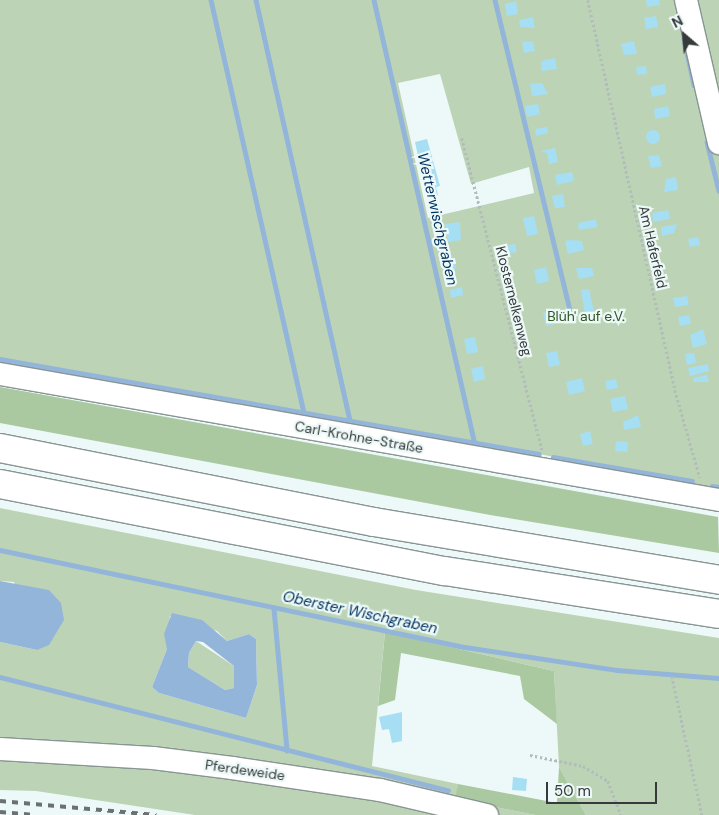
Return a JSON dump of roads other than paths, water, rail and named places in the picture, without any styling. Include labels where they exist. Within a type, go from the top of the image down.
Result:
[{"type":"highway","points":[[0,448],[384,524],[719,580]]},
{"type":"highway","points":[[0,484],[445,571],[719,614]]},
{"type":"street","points":[[686,0],[719,143]]},
{"type":"street","name":"Carl-Krohne-Straße","points":[[0,374],[712,498]]},
{"type":"street","name":"Pferdeweide","points":[[0,750],[81,752],[212,766],[380,790],[487,815]]},
{"type":"water","points":[[0,581],[49,590],[61,603],[64,620],[49,645],[37,650],[0,642]]},
{"type":"water","points":[[172,613],[202,620],[227,641],[249,634],[256,639],[257,685],[246,718],[159,693],[152,687],[167,649],[164,634]],"holes":[[[196,641],[203,642],[234,666],[234,688],[225,690],[188,667],[189,653]]]},
{"type":"waterway","points":[[211,0],[304,414]]},
{"type":"waterway","points":[[256,0],[350,422]]},
{"type":"waterway","name":"Wetterwischgraben","points":[[374,0],[475,443]]},
{"type":"waterway","points":[[495,0],[571,314]]},
{"type":"waterway","points":[[684,39],[694,85]]},
{"type":"waterway","points":[[707,142],[719,191]]},
{"type":"waterway","points":[[0,359],[539,454]]},
{"type":"waterway","points":[[553,457],[692,481]]},
{"type":"waterway","points":[[712,486],[719,487]]},
{"type":"waterway","name":"Oberster Wischgraben","points":[[0,550],[465,647],[617,670],[719,678]]},
{"type":"waterway","points":[[274,609],[287,750]]},
{"type":"waterway","points":[[0,677],[448,790]]},
{"type":"railway","points":[[0,801],[156,815]]},
{"type":"railway","points":[[0,812],[35,815]]},
{"type":"park label","name":"Blüh' auf e.V.","points":[[586,316]]}]
